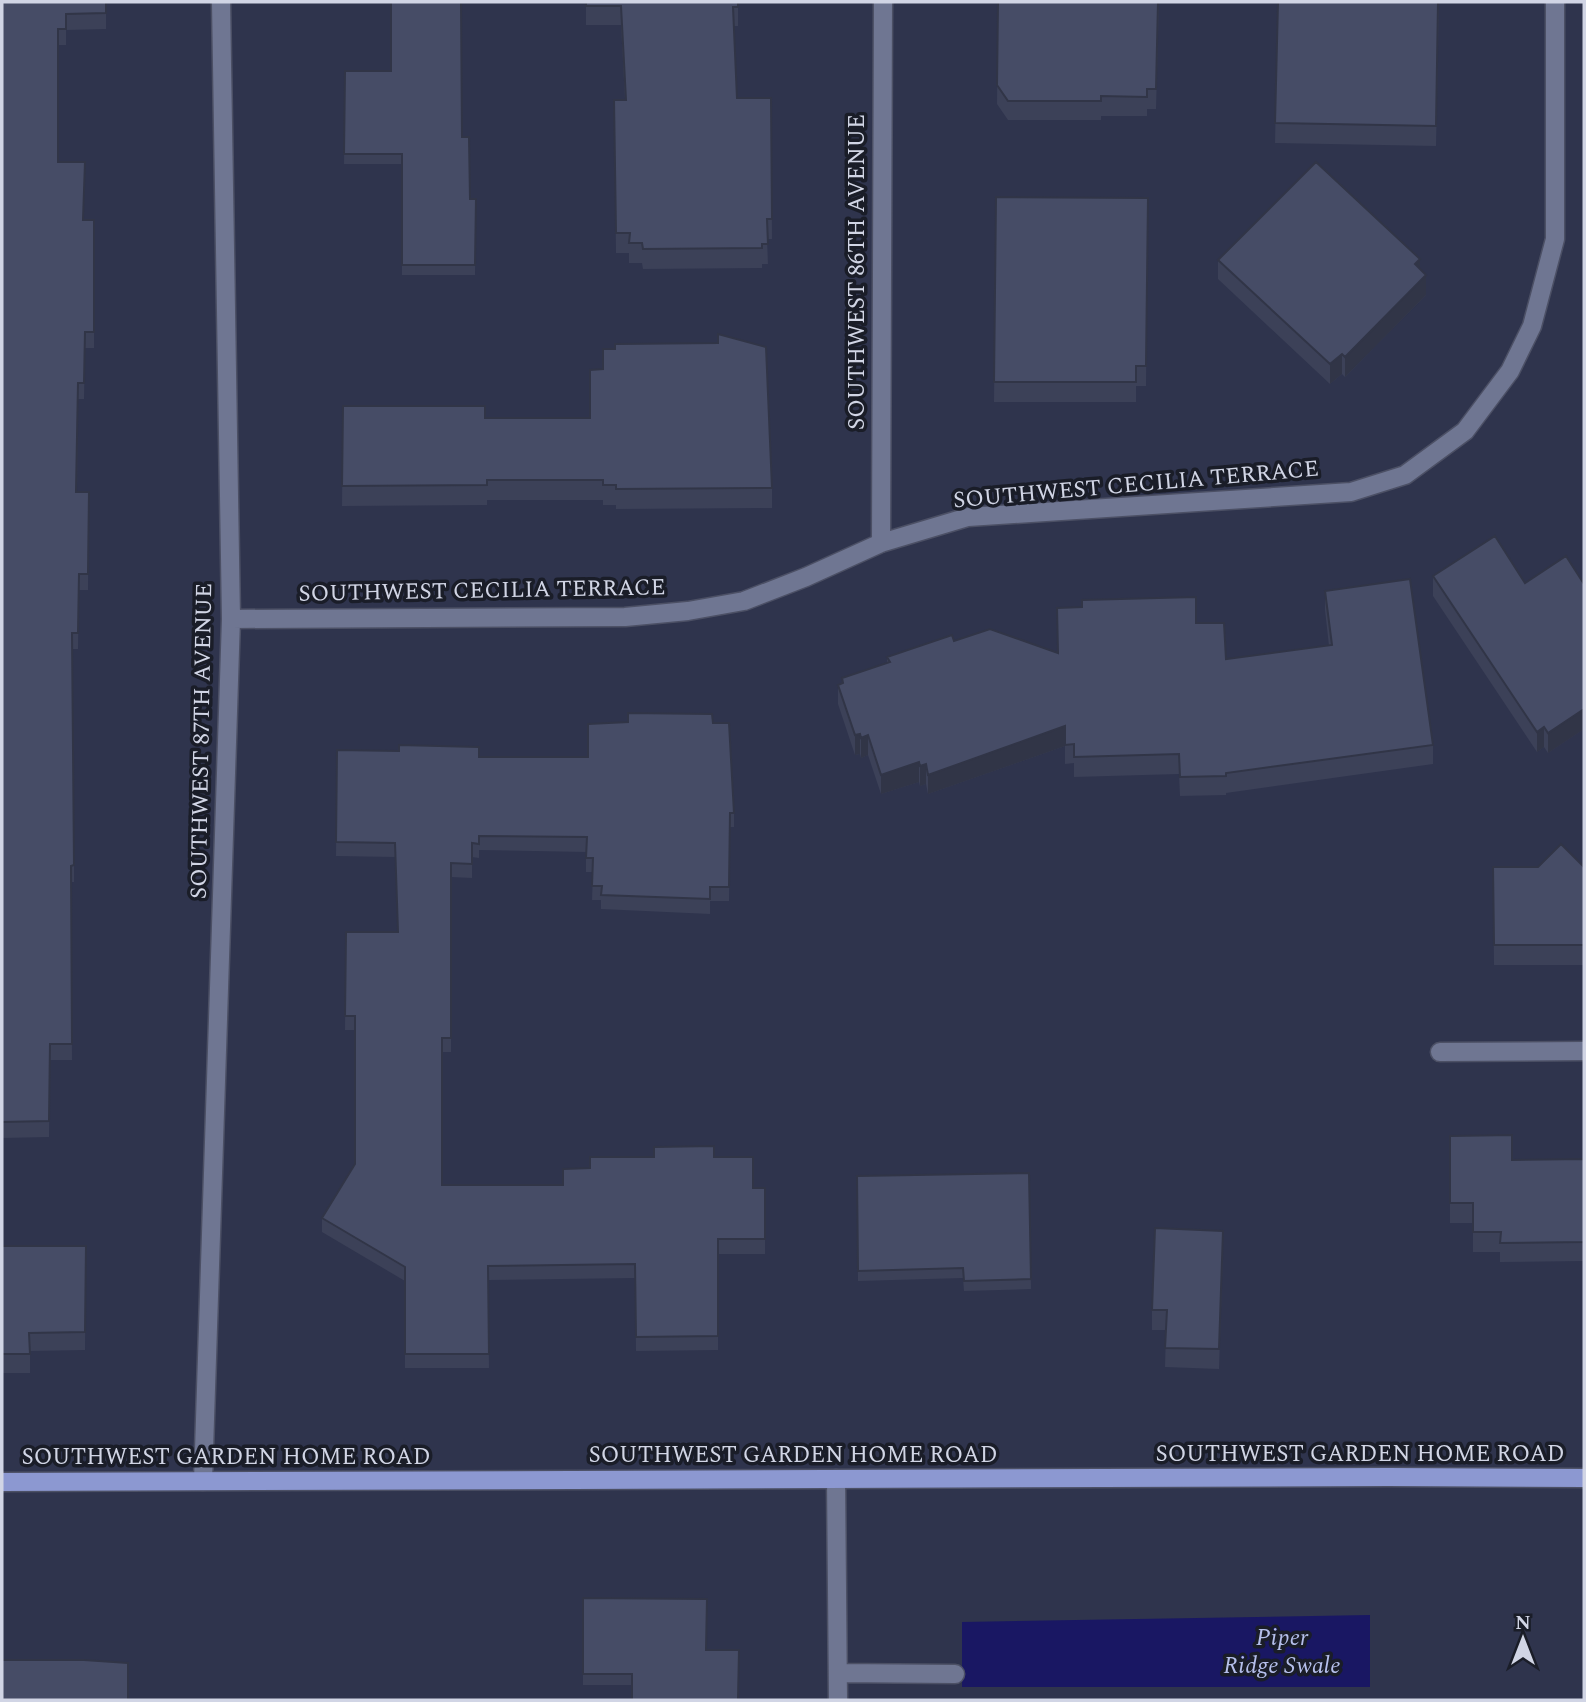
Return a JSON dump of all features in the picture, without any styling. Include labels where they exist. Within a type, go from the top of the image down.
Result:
[{"type":"main road","name":"SOUTHWEST GARDEN HOME ROAD","points":[[2,1482],[1584,1478]]},
{"type":"street","name":"SOUTHWEST 87TH AVENUE","points":[[202,1481],[231,619],[222,2]]},
{"type":"street","name":"SOUTHWEST 86TH AVENUE","points":[[881,543],[883,2]]},
{"type":"street","name":"SOUTHWEST CECILIA TERRACE","points":[[231,619],[625,617],[688,611],[744,601],[881,543],[968,517],[1351,492],[1405,475],[1465,431],[1510,371],[1532,326],[1555,239],[1555,2]]},
{"type":"street","points":[[1440,1052],[1584,1051]]},
{"type":"street","points":[[836,1479],[838,1700]]},
{"type":"street","points":[[838,1673],[955,1674]]},
{"type":"water","name":"Piper Ridge Swale","points":[[1370,1615],[1370,1687],[962,1687],[962,1622]]},
{"type":"building","points":[[2,2],[106,2],[106,13],[66,14],[66,29],[58,29],[58,162],[85,162],[83,220],[94,220],[94,332],[85,332],[84,383],[78,383],[76,492],[89,492],[88,574],[79,574],[78,633],[72,633],[72,1044],[50,1044],[49,1121],[2,1122]]},
{"type":"building","points":[[391,2],[461,2],[462,137],[469,137],[470,199],[476,199],[475,265],[402,265],[402,154],[344,154],[345,71],[391,71]]},
{"type":"building","points":[[586,2],[738,2],[738,7],[733,7],[737,98],[771,98],[772,219],[767,219],[768,244],[762,244],[762,248],[643,249],[642,243],[629,243],[630,233],[616,233],[614,100],[626,100],[621,6],[586,6]]},
{"type":"building","points":[[998,2],[1158,2],[1156,89],[1147,89],[1147,97],[1101,96],[1101,101],[1008,101],[997,85]]},
{"type":"building","points":[[1278,2],[1438,2],[1436,126],[1275,123]]},
{"type":"building","points":[[1316,162],[1420,259],[1415,264],[1426,275],[1345,357],[1342,354],[1330,364],[1218,260]]},
{"type":"building","points":[[996,197],[1148,198],[1146,366],[1136,366],[1136,382],[994,382]]},
{"type":"building","points":[[718,334],[766,347],[772,488],[616,489],[616,485],[603,485],[603,480],[487,480],[487,485],[342,486],[343,406],[485,406],[485,418],[590,418],[590,370],[603,369],[603,349],[615,349],[615,344],[718,343]]},
{"type":"building","points":[[1495,536],[1525,583],[1566,556],[1584,584],[1584,709],[1548,733],[1544,727],[1537,732],[1433,576]]},
{"type":"building","points":[[1410,579],[1433,745],[1226,773],[1226,776],[1180,777],[1179,754],[1074,757],[1074,744],[1065,745],[1065,726],[928,775],[926,764],[920,766],[919,762],[881,775],[868,735],[861,738],[860,734],[855,735],[838,685],[843,683],[842,678],[890,662],[887,657],[952,635],[954,641],[990,629],[1058,653],[1057,608],[1082,607],[1082,600],[1196,597],[1196,623],[1224,623],[1226,659],[1332,645],[1325,591]]},
{"type":"building","points":[[628,713],[712,714],[713,723],[729,723],[734,813],[730,813],[729,887],[710,887],[710,899],[601,895],[602,886],[592,886],[593,858],[586,858],[587,837],[479,836],[479,844],[472,843],[472,864],[451,863],[451,1038],[442,1038],[442,1185],[563,1185],[563,1169],[590,1168],[590,1157],[654,1157],[654,1147],[714,1146],[714,1157],[753,1157],[753,1188],[765,1188],[765,1239],[718,1239],[718,1336],[636,1337],[635,1264],[488,1266],[489,1354],[405,1354],[405,1267],[322,1218],[355,1164],[355,1016],[345,1016],[346,932],[398,932],[395,843],[336,842],[337,750],[399,751],[399,745],[479,747],[479,757],[588,757],[588,724],[628,722]]},
{"type":"building","points":[[1561,844],[1584,867],[1584,945],[1494,945],[1493,867],[1538,867]]},
{"type":"building","points":[[1512,1135],[1512,1160],[1584,1159],[1584,1242],[1500,1243],[1501,1232],[1473,1232],[1473,1203],[1450,1203],[1450,1136]]},
{"type":"building","points":[[1029,1173],[1031,1279],[964,1281],[963,1268],[858,1271],[857,1176]]},
{"type":"building","points":[[1155,1228],[1223,1231],[1219,1349],[1165,1348],[1167,1310],[1152,1310]]},
{"type":"building","points":[[2,1246],[86,1246],[85,1332],[29,1333],[30,1354],[2,1354]]},
{"type":"building","points":[[583,1598],[707,1599],[706,1650],[739,1650],[738,1700],[632,1700],[632,1674],[583,1674]]},
{"type":"building","points":[[2,1660],[128,1663],[128,1700],[2,1700]]}]
